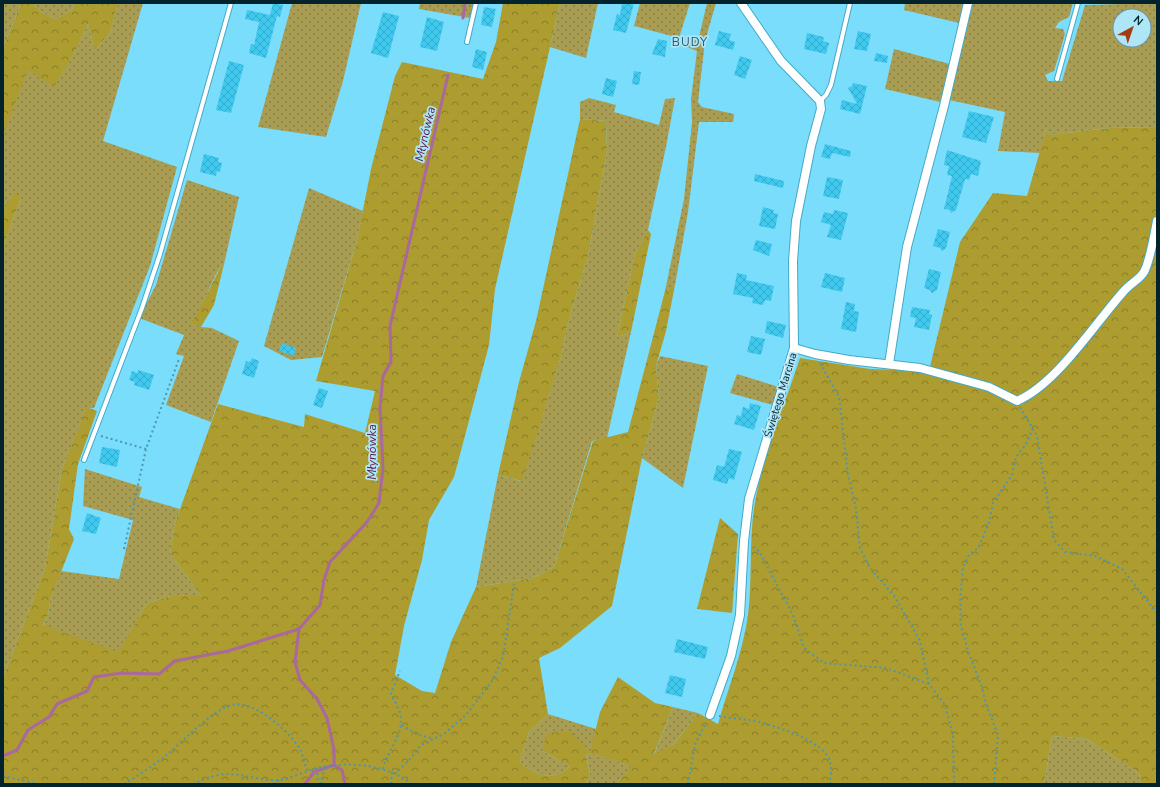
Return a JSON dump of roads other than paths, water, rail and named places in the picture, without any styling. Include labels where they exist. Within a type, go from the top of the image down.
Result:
[{"type":"street","points":[[741,3],[781,61],[820,101]]},
{"type":"street","points":[[889,364],[907,247],[944,106],[968,3]]},
{"type":"street","name":"Świętego Marcina","points":[[710,714],[731,656],[740,615],[744,541],[751,493],[794,348],[793,261],[796,222],[811,146],[821,109],[820,101]]},
{"type":"street","points":[[794,348],[849,360],[920,368],[946,374],[959,380],[989,387],[1017,401],[1029,396],[1054,372],[1097,326],[1124,290],[1144,272],[1157,221]]},
{"type":"lane","points":[[84,460],[142,308],[160,254],[231,3]]},
{"type":"lane","points":[[468,42],[476,3]]},
{"type":"lane","points":[[820,101],[826,95],[831,85],[850,3]]},
{"type":"lane","points":[[1057,79],[1078,3]]},
{"type":"waterway","name":"Młynówka","points":[[463,18],[465,3]]},
{"type":"waterway","name":"Młynówka","points":[[305,784],[314,772],[334,765],[334,750],[327,718],[317,699],[300,680],[295,662],[299,629],[320,605],[324,580],[330,562],[367,522],[379,503],[383,468],[380,408],[383,376],[391,362],[390,326],[448,75]]},
{"type":"waterway","points":[[3,756],[17,750],[28,730],[49,717],[57,704],[87,691],[94,677],[122,673],[159,674],[175,661],[228,651],[299,629]]},
{"type":"waterway","points":[[334,765],[342,770],[345,784]]},
{"type":"district","name":"BUDY","points":[[690,42]]}]
